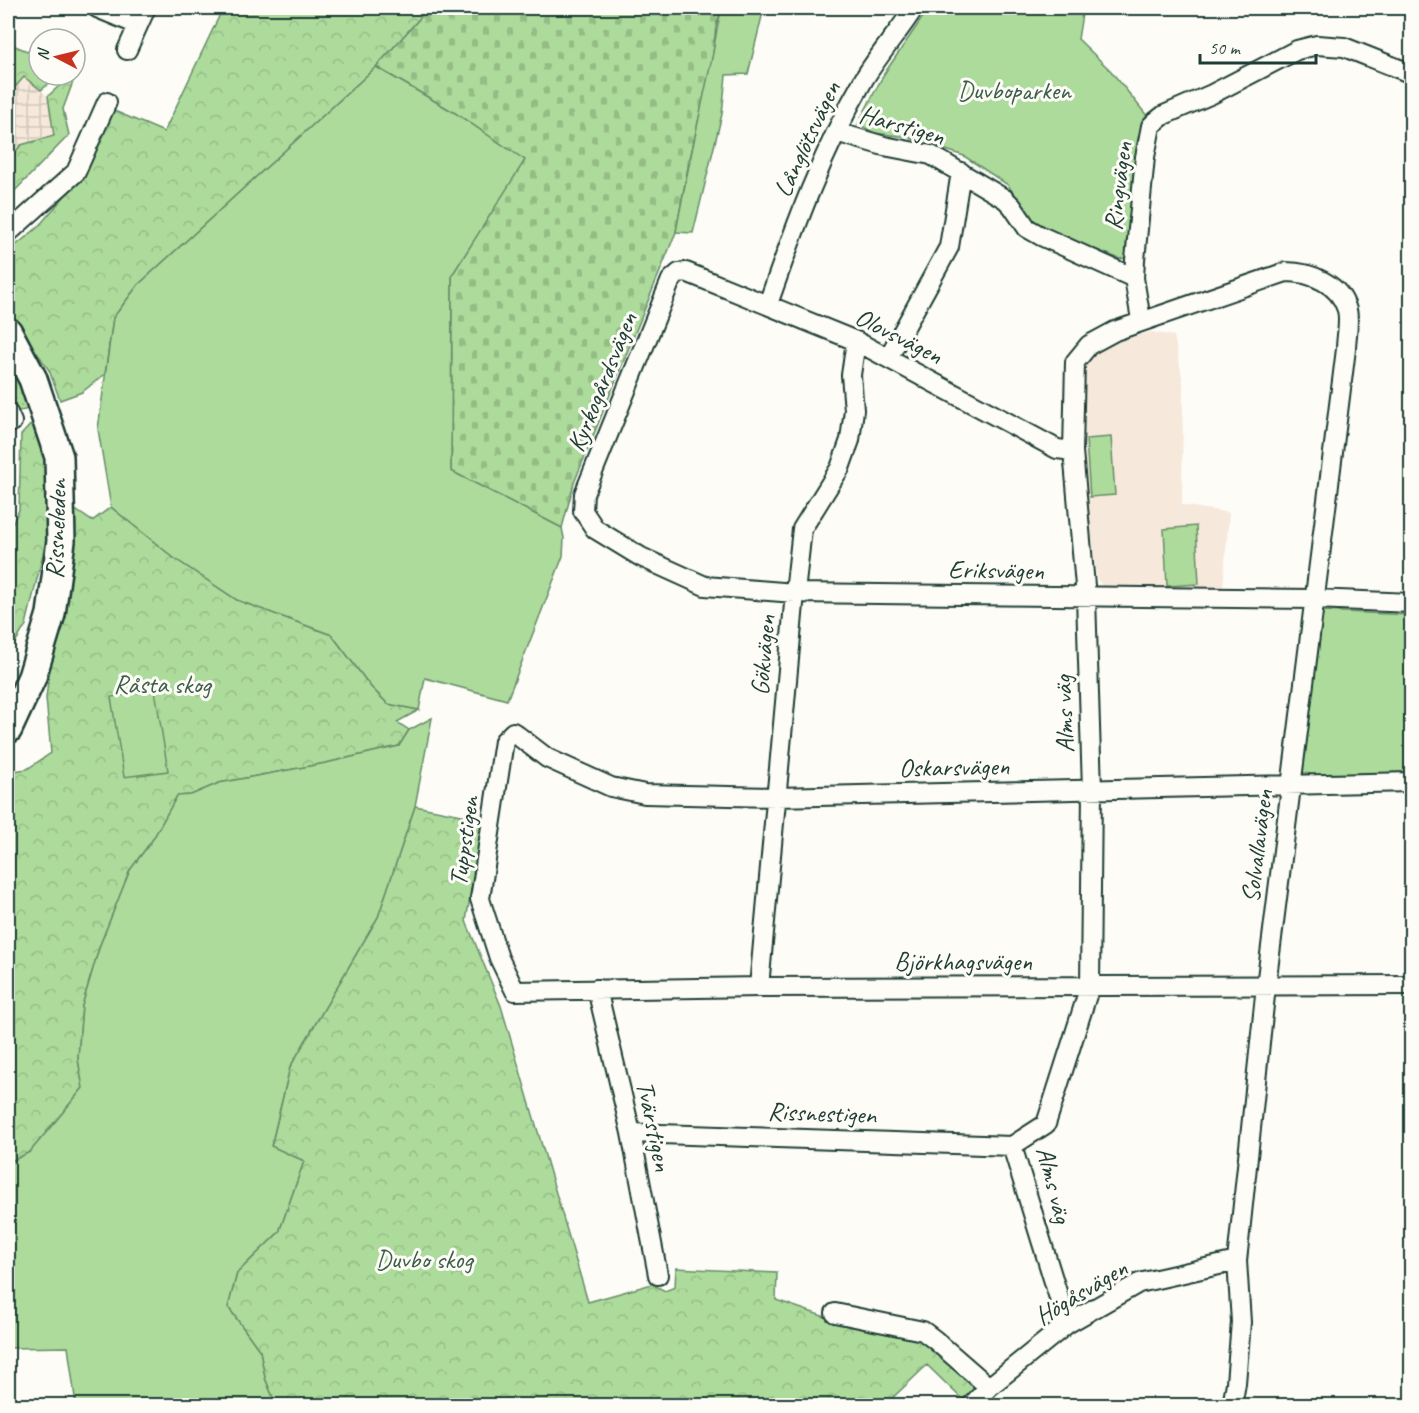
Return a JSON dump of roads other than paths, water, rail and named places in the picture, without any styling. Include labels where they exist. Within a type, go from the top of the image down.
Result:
[{"type":"street","points":[[97,8],[138,25]]},
{"type":"street","points":[[127,50],[146,8]]},
{"type":"street","name":"Långlötsvägen","points":[[768,304],[797,223],[836,132],[865,77],[914,8]]},
{"type":"street","name":"Ringvägen","points":[[1141,320],[1134,278],[1145,157],[1148,138],[1155,122],[1164,115],[1212,94],[1297,50],[1317,45],[1344,47],[1412,74]]},
{"type":"street","points":[[8,233],[76,172],[107,102]]},
{"type":"street","name":"Harstigen","points":[[836,132],[884,146],[931,154],[1005,199],[1027,228],[1041,237],[1134,278]]},
{"type":"street","points":[[888,358],[949,247],[961,172]]},
{"type":"street","name":"Kyrkogårdsvägen","points":[[595,529],[583,511],[584,494],[671,280],[679,273],[686,272],[696,276]]},
{"type":"street","name":"Alms väg","points":[[1067,1324],[1012,1146],[1046,1124],[1090,986],[1092,790],[1086,597],[1073,451],[1075,362],[1089,345],[1115,331],[1141,320],[1286,272],[1310,275],[1322,280],[1340,294]]},
{"type":"street","name":"Olovsvägen","points":[[696,276],[856,341],[1058,449],[1073,451]]},
{"type":"street","name":"Solvallavägen","points":[[1232,1406],[1241,1322],[1237,1261],[1266,986],[1346,349],[1348,311],[1340,294]]},
{"type":"street","name":"Rissneleden","points":[[8,332],[33,379],[59,457],[61,541],[51,614],[32,677],[8,729]]},
{"type":"street","name":"Gökvägen","points":[[759,987],[802,529],[840,468],[850,440],[854,410],[851,375],[856,341]]},
{"type":"street","name":"Eriksvägen","points":[[595,529],[641,557],[705,586],[795,593],[1314,599],[1412,603]]},
{"type":"street","name":"Oskarsvägen","points":[[513,732],[547,758],[610,787],[645,794],[776,797],[1412,782]]},
{"type":"street","name":"Tuppstigen","points":[[513,732],[504,741],[480,899],[499,958],[515,991]]},
{"type":"street","name":"Björkhagsvägen","points":[[515,991],[759,987],[1412,986]]},
{"type":"street","name":"Tvärstigen","points":[[597,989],[631,1133],[658,1275]]},
{"type":"street","name":"Rissnestigen","points":[[631,1133],[1012,1146]]},
{"type":"street","name":"Högåsvägen","points":[[971,1406],[989,1387],[1067,1324],[1139,1283],[1237,1261]]},
{"type":"street","points":[[836,1313],[923,1331],[989,1387]]},
{"type":"park label","name":"Duvboparken","points":[[1014,90]]},
{"type":"park label","name":"Råsta skog","points":[[162,684]]},
{"type":"park label","name":"Duvbo skog","points":[[424,1259]]}]
